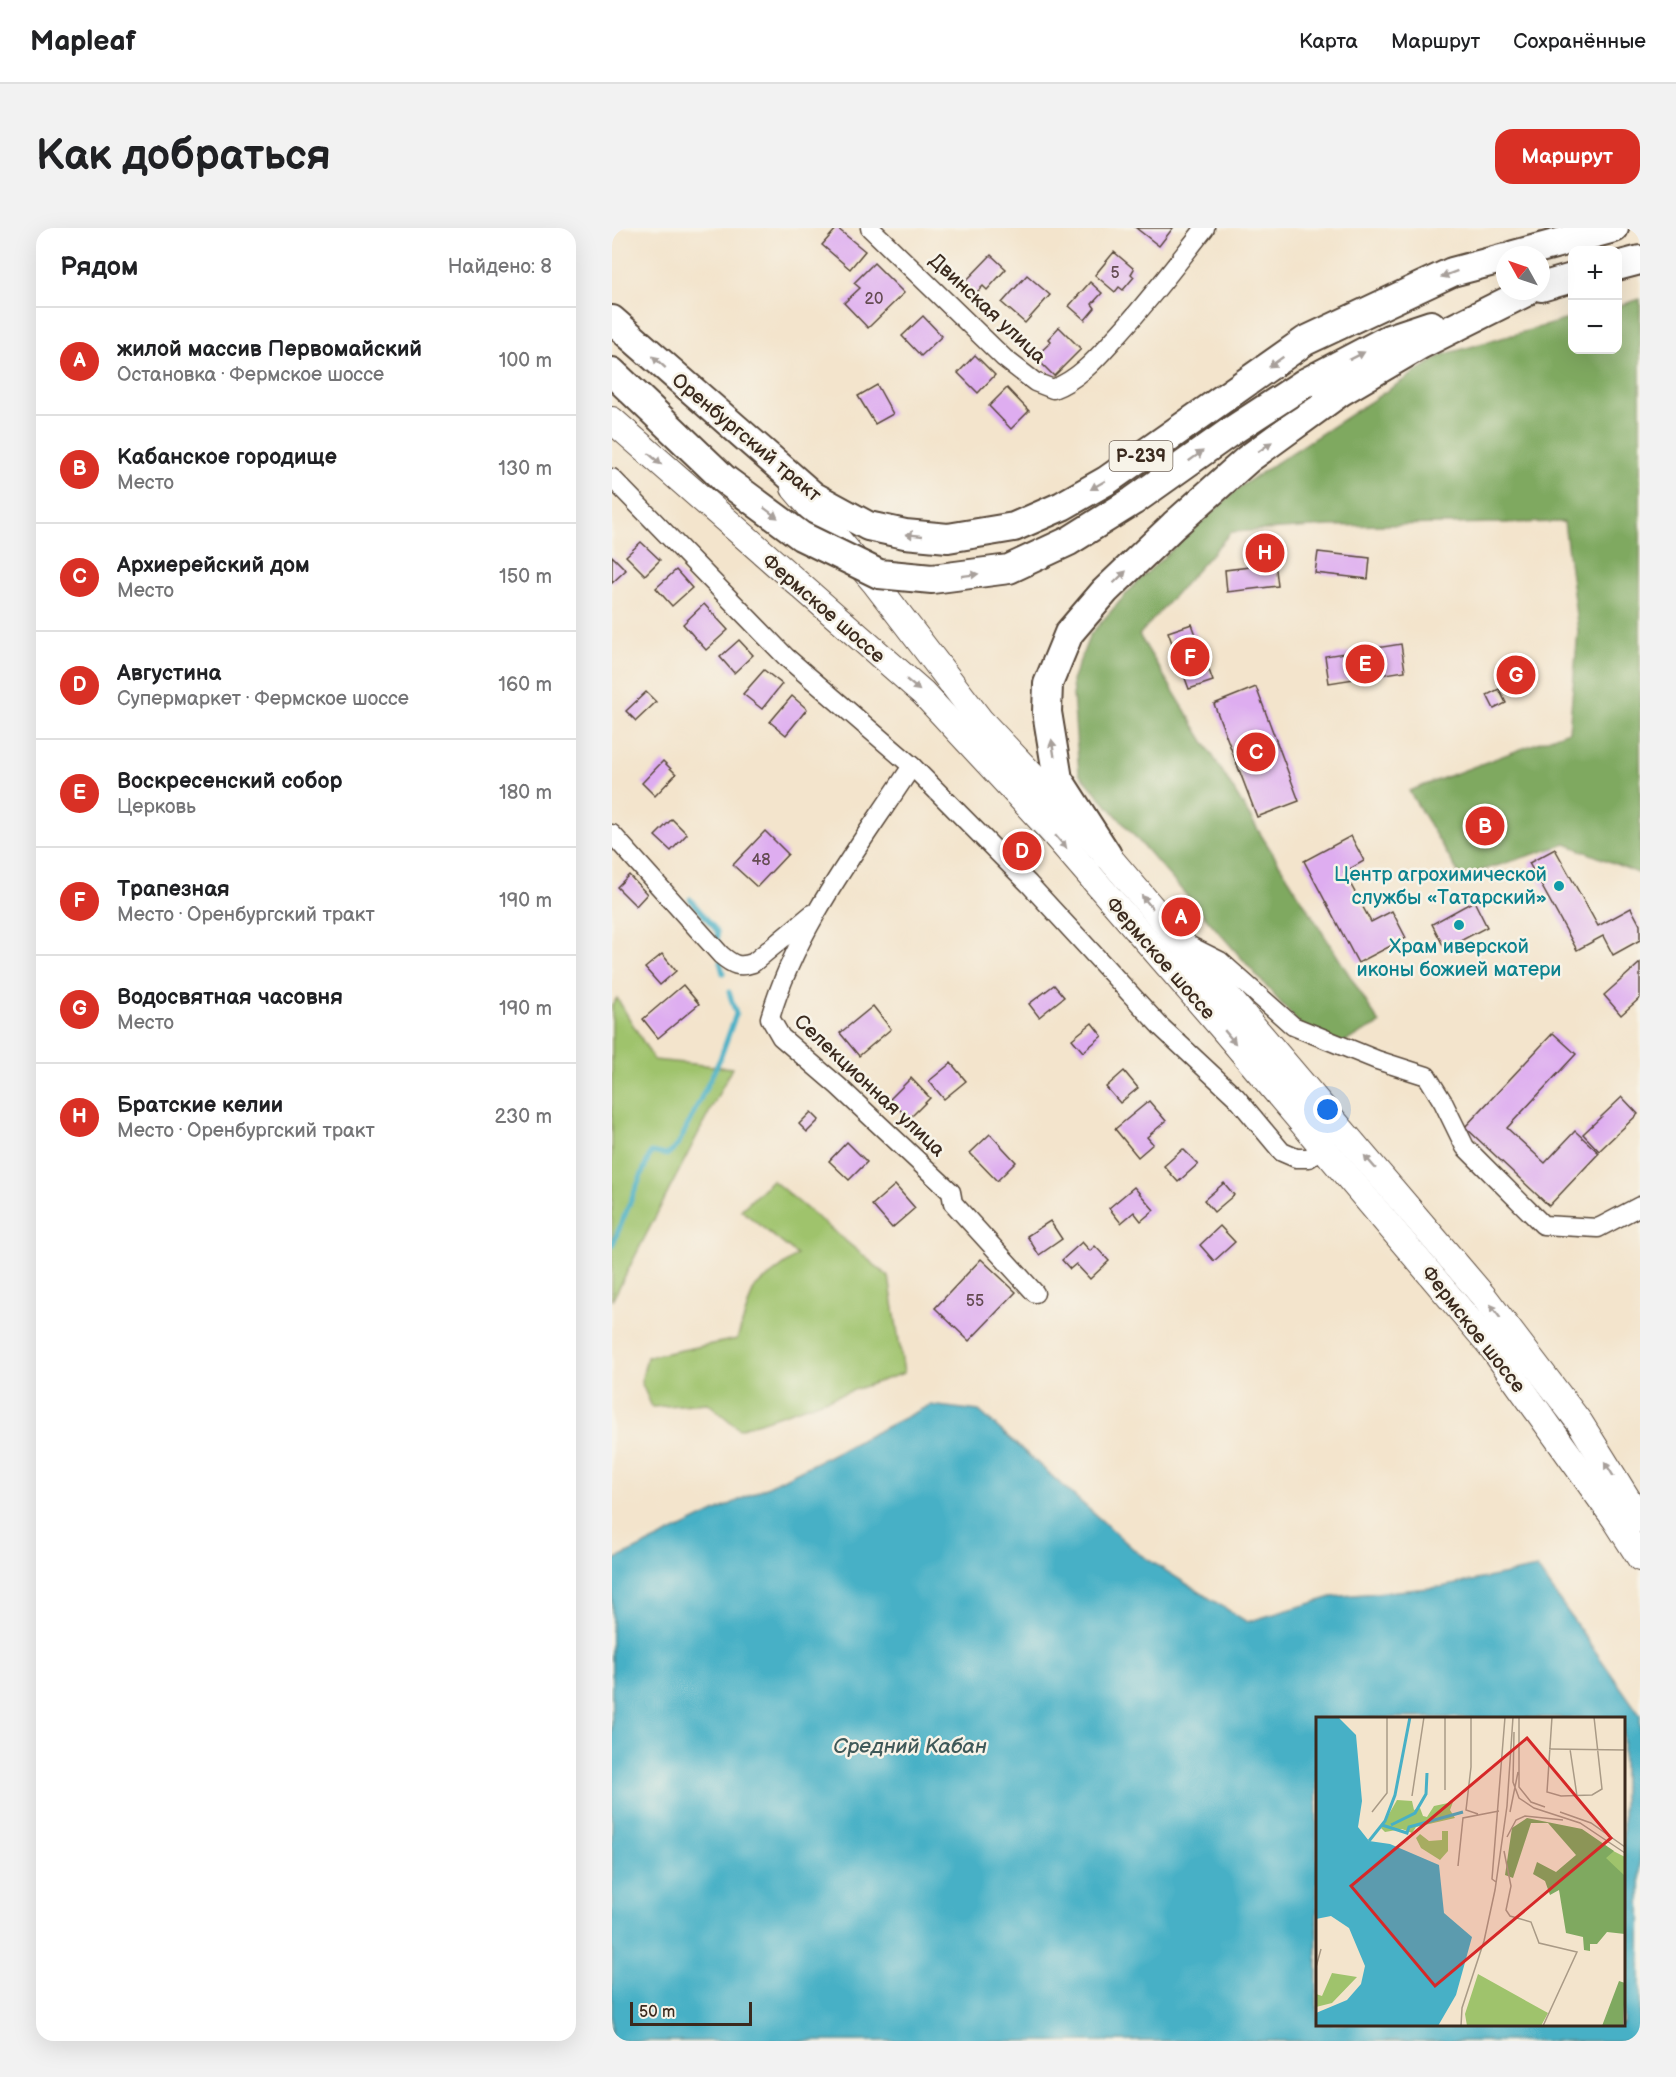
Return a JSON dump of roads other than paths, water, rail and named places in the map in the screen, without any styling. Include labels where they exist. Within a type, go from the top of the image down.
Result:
[{"type":"main road","points":[[1547,246],[1614,228]]},
{"type":"main road","name":"Оренбургский тракт","points":[[612,320],[813,496],[867,526],[905,534],[948,538],[1014,527],[1062,506],[1106,481],[1305,341],[1452,272],[1496,260]]},
{"type":"main road","points":[[1622,265],[1640,260]]},
{"type":"main road","name":"Оренбургский тракт","points":[[1550,285],[1568,279]]},
{"type":"main road","name":"Оренбургский тракт","points":[[612,372],[724,479],[801,536],[879,574],[932,579],[1009,569],[1069,541],[1133,501],[1230,432],[1305,383],[1389,339],[1503,300]]},
{"type":"main road","name":"Оренбургский тракт","points":[[1107,855],[1058,779],[1047,712],[1048,684],[1069,633],[1105,591],[1248,459],[1340,392],[1420,345],[1512,300]]},
{"type":"main road","name":"Фермское шоссе","points":[[612,420],[923,693],[1055,835],[1491,1346],[1615,1519],[1640,1558]]},
{"type":"main road","name":"Фермское шоссе","points":[[766,456],[875,583],[980,720],[1107,855],[1484,1297],[1580,1424],[1640,1519]]},
{"type":"street","name":"Двинская улица","points":[[870,228],[1004,358],[1035,382],[1053,389],[1066,384],[1089,366],[1135,317],[1205,228]]},
{"type":"street","points":[[612,478],[786,657],[912,766],[1029,884],[1160,1026],[1236,1097],[1282,1152],[1296,1158],[1309,1158],[1323,1147]]},
{"type":"street","points":[[612,834],[721,955],[732,964],[742,967],[753,963],[816,910],[912,766]]},
{"type":"street","name":"Селекционная улица","points":[[816,910],[776,998],[770,1018],[781,1037],[838,1086],[951,1192],[953,1203],[1035,1293]]},
{"type":"street","points":[[1179,940],[1220,961],[1293,1026],[1377,1060],[1427,1076],[1443,1102],[1465,1147],[1543,1226],[1598,1228],[1640,1206]]},
{"type":"water","name":"Средний Кабан","points":[[930,1405],[979,1411],[1139,1554],[1247,1622],[1332,1597],[1441,1587],[1537,1568],[1640,1715],[1640,2041],[612,2041],[612,1561]]},
{"type":"waterway","points":[[690,899],[717,931],[718,945]]},
{"type":"waterway","points":[[720,962],[723,973]]},
{"type":"waterway","points":[[612,1246],[651,1152],[667,1155],[678,1145],[720,1059],[736,1014],[729,992]]},
{"type":"place","name":"Братские келии","points":[[1265,553]]},
{"type":"place","name":"Трапезная","points":[[1190,657]]},
{"type":"place","name":"Воскресенский собор","points":[[1365,664]]},
{"type":"place","name":"Водосвятная часовня","points":[[1516,675]]},
{"type":"place","name":"Архиерейский дом","points":[[1256,752]]},
{"type":"place","name":"Кабанское городище","points":[[1485,826]]},
{"type":"place","name":"Августина","points":[[1022,851]]},
{"type":"place","name":"Центр агрохимической службы «Татарский»","points":[[1559,886]]},
{"type":"place","name":"жилой массив Первомайский","points":[[1181,917]]},
{"type":"place","name":"Храм иверской иконы божией матери","points":[[1459,925]]}]
